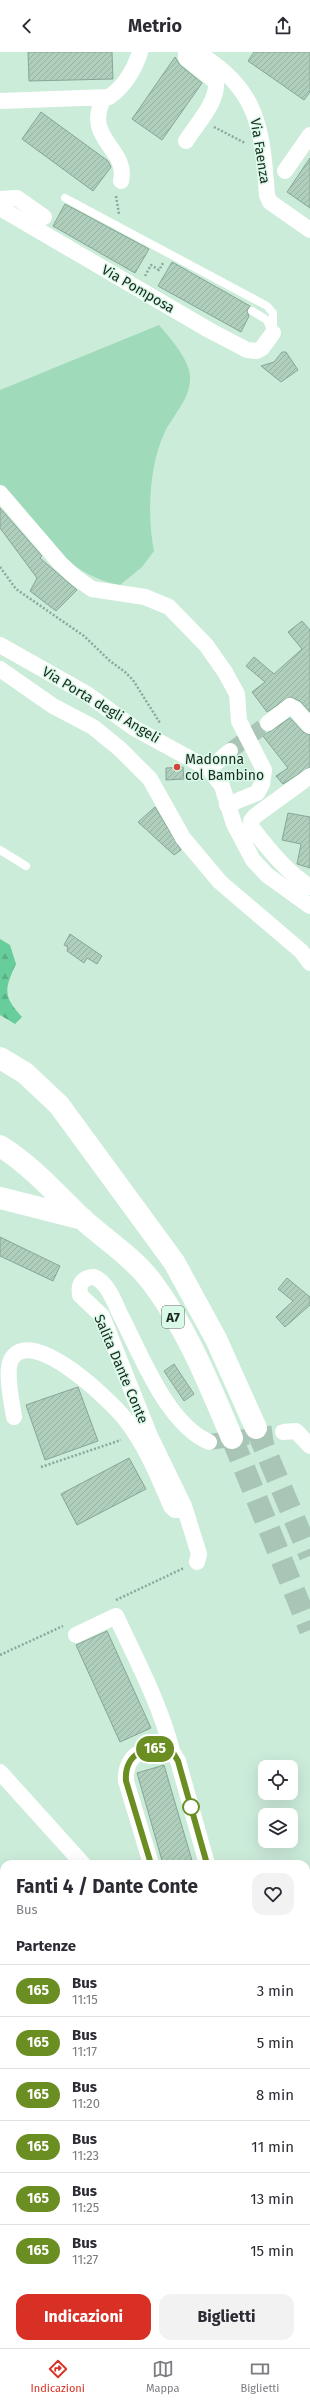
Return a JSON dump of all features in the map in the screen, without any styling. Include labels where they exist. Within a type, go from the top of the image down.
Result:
[{"type":"highway","name":"A7","points":[[0,1058],[25,1073],[59,1105],[174,1262],[216,1339],[256,1428]]},
{"type":"highway","name":"A7","points":[[0,1146],[18,1157],[84,1220],[108,1238],[151,1281],[193,1348],[232,1438]]},
{"type":"highway","name":"A7","points":[[0,1198],[84,1220]]},
{"type":"street","points":[[0,101],[69,97],[104,98],[117,91],[134,68],[140,52]]},
{"type":"street","points":[[186,52],[188,60],[216,82],[214,97],[186,141]]},
{"type":"street","name":"Via Faenza","points":[[196,52],[238,85],[247,98],[259,123],[267,195],[270,202],[310,230]]},
{"type":"street","points":[[104,98],[97,112],[99,124],[108,145],[121,164],[121,180]]},
{"type":"street","points":[[285,171],[310,135]]},
{"type":"street","points":[[0,199],[17,198],[44,217]]},
{"type":"street","name":"Via Pomposa","points":[[0,208],[209,330],[252,351],[262,348],[273,333]]},
{"type":"street","points":[[0,492],[60,563],[76,577],[92,589],[145,597],[168,607],[216,658],[237,694],[239,721],[264,770],[262,784],[257,793],[227,805]]},
{"type":"street","name":"Via Porta degli Angeli","points":[[0,644],[87,694],[134,728],[209,769],[222,786],[227,805],[242,842],[260,868],[278,884],[310,906]]},
{"type":"street","points":[[3,674],[53,706],[93,727],[120,749],[150,779],[183,838],[220,882],[301,951],[310,963]]},
{"type":"street","points":[[268,723],[290,706],[295,708],[310,726]]},
{"type":"street","points":[[209,769],[230,751]]},
{"type":"street","points":[[310,776],[255,816],[251,821],[252,828],[275,858],[291,874],[310,887]]},
{"type":"street","name":"Salita Dante Conte","points":[[197,1562],[200,1554],[184,1506],[150,1436],[102,1316],[80,1295],[80,1285],[83,1281],[94,1277],[105,1285],[169,1405],[187,1427],[209,1442]]},
{"type":"street","name":"Salita Dante Conte","points":[[14,1417],[9,1366],[15,1355],[31,1351],[38,1352],[79,1373],[104,1396],[136,1434],[171,1506],[175,1510],[181,1509],[184,1506]]},
{"type":"street","points":[[283,1432],[296,1431],[310,1446]]},
{"type":"street","points":[[76,1635],[116,1616],[153,1696],[166,1729],[172,1751],[178,1761],[206,1860]]},
{"type":"street","points":[[150,1860],[126,1781],[126,1772],[128,1764],[133,1756],[146,1750],[165,1749],[172,1751]]},
{"type":"street","points":[[0,1772],[80,1860]]},
{"type":"lane","points":[[65,198],[271,309],[274,317],[273,333]]},
{"type":"lane","points":[[252,311],[267,320],[273,333]]},
{"type":"lane","points":[[0,850],[26,866]]},
{"type":"path","points":[[200,119],[245,143],[262,149]]},
{"type":"path","points":[[137,288],[151,265],[158,270],[168,254]]},
{"type":"path","points":[[0,568],[16,588],[84,636],[110,661],[126,672],[133,680],[142,698],[163,726]]},
{"type":"path","points":[[40,1467],[136,1434]]},
{"type":"green space","points":[[159,325],[174,343],[188,366],[190,373],[189,388],[187,395],[167,427],[155,461],[152,476],[150,507],[150,523],[154,551],[142,567],[120,585],[101,580],[83,571],[67,560],[38,531],[0,485],[0,390]]},
{"type":"green space","points":[[0,939],[10,945],[16,964],[9,980],[7,992],[11,1004],[22,1017],[15,1024],[0,1015]]},
{"type":"building","points":[[28,52],[112,52],[113,79],[29,81]]},
{"type":"building","points":[[254,52],[310,52],[310,92],[304,100],[248,61]]},
{"type":"building","points":[[175,57],[180,65],[202,83],[162,140],[132,119]]},
{"type":"building","points":[[41,112],[108,161],[111,167],[93,191],[22,139]]},
{"type":"building","points":[[310,158],[310,208],[287,192]]},
{"type":"building","points":[[65,204],[149,249],[135,273],[53,226]]},
{"type":"building","points":[[172,262],[250,306],[247,311],[249,316],[241,332],[158,286]]},
{"type":"building","points":[[282,352],[286,352],[298,370],[281,382],[261,366],[274,362]]},
{"type":"building","points":[[0,508],[42,556],[40,558],[77,590],[56,611],[30,591],[37,578],[0,528]]},
{"type":"building","points":[[302,621],[310,630],[310,712],[300,701],[290,697],[267,712],[252,692],[265,682],[246,666],[254,657],[274,674],[302,649],[288,632]]},
{"type":"building","points":[[290,718],[303,732],[310,735],[310,767],[283,784],[276,776],[288,768],[263,736]]},
{"type":"building","points":[[183,767],[184,779],[166,780],[166,768]]},
{"type":"building","points":[[155,807],[181,850],[174,855],[138,822]]},
{"type":"building","points":[[288,813],[310,817],[310,868],[297,864],[301,844],[282,840]]},
{"type":"building","points":[[70,934],[102,956],[97,964],[87,958],[84,963],[67,951],[68,947],[64,945]]},
{"type":"building","points":[[0,1237],[60,1266],[53,1281],[0,1256]]},
{"type":"building","points":[[287,1278],[310,1297],[310,1305],[285,1327],[276,1317],[293,1301],[278,1289]]},
{"type":"building","points":[[174,1364],[194,1394],[184,1401],[164,1371]]},
{"type":"building","points":[[78,1387],[98,1441],[45,1460],[26,1405]]},
{"type":"building","points":[[129,1458],[146,1489],[77,1525],[61,1494]]},
{"type":"building","points":[[107,1631],[151,1728],[120,1742],[76,1645]]},
{"type":"building","points":[[164,1765],[192,1860],[162,1860],[137,1773]]},
{"type":"tunnel","points":[[230,751],[268,723]]},
{"type":"tunnel","points":[[256,1428],[310,1556]]},
{"type":"tunnel","points":[[209,1442],[283,1432]]},
{"type":"tunnel","points":[[232,1438],[310,1630]]},
{"type":"bus line","name":"165","points":[[150,1860],[126,1781],[126,1772],[128,1764],[133,1756],[146,1750],[157,1748],[172,1751],[178,1761],[206,1860]]},
{"type":"place","name":"Madonna col Bambino","points":[[177,767]]}]
